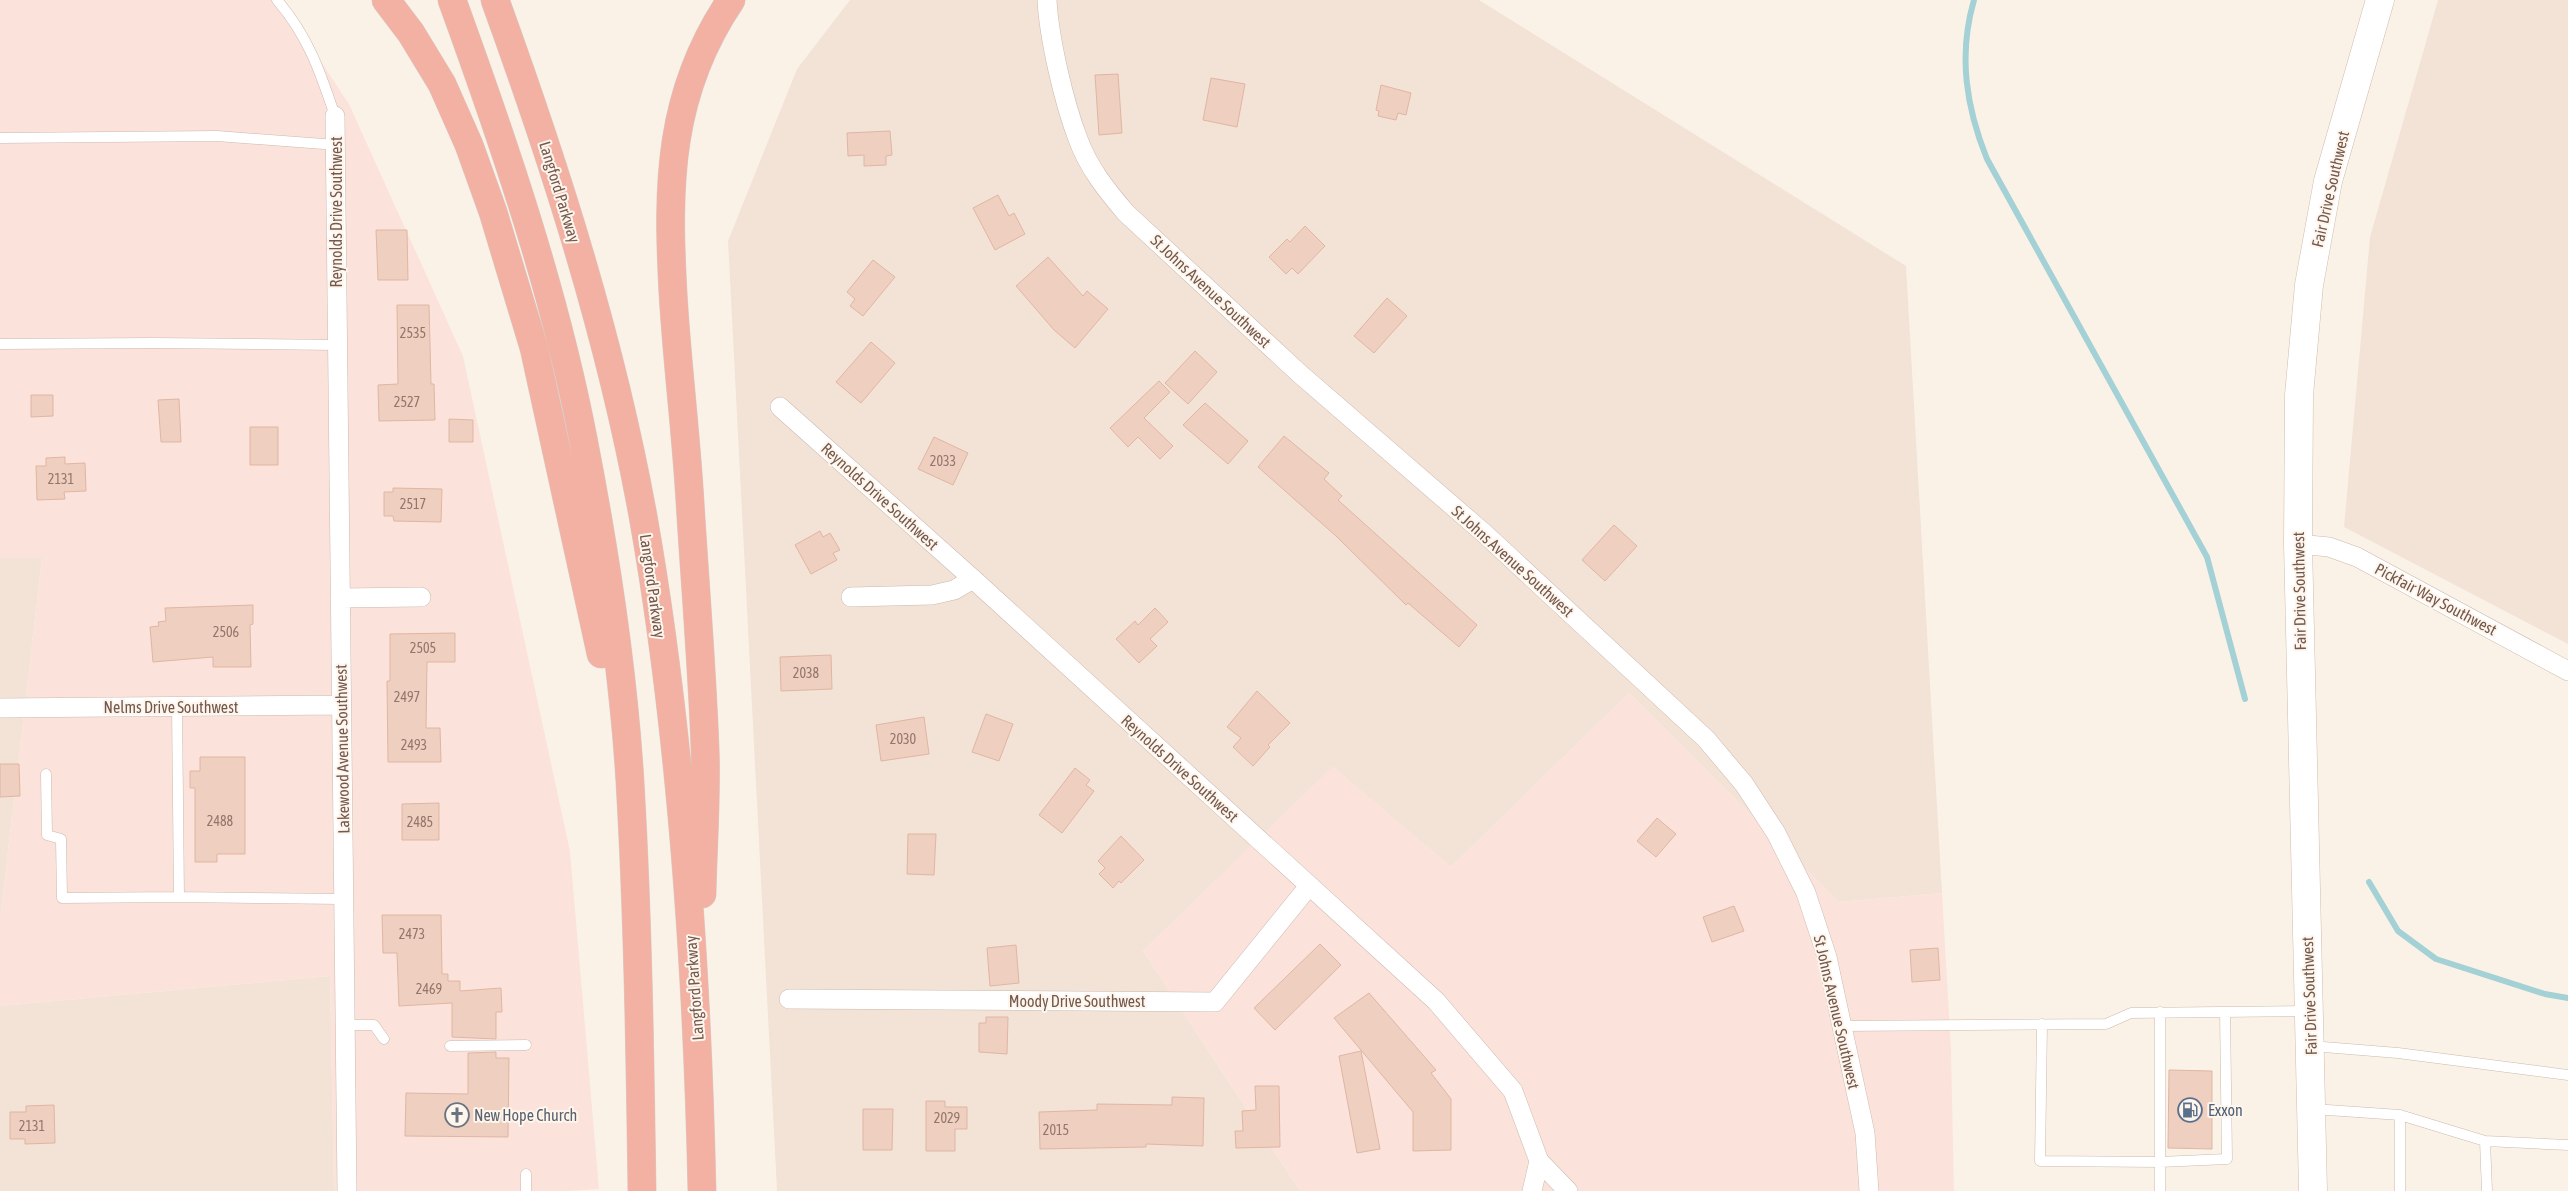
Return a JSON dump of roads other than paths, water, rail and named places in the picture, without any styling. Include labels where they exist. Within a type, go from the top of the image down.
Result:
[{"type":"highway","points":[[386,0],[411,33],[442,84],[469,145],[493,212],[534,348],[630,780]]},
{"type":"highway","points":[[452,0],[479,74],[537,254],[583,437],[608,581],[630,780],[638,998],[642,1191]]},
{"type":"highway","name":"Langford Parkway","points":[[495,0],[561,193],[595,308],[622,416],[642,515],[675,752],[699,1048],[702,1191]]},
{"type":"highway","points":[[699,1048],[705,750],[689,486],[675,328],[670,204],[672,160],[684,102],[694,70],[708,38],[731,0]]},
{"type":"main road","name":"Fair Drive Southwest","points":[[2313,1191],[2298,544],[2299,395],[2309,285],[2328,181],[2380,0]]},
{"type":"street","name":"St Johns Avenue Southwest","points":[[1047,0],[1058,67],[1078,140],[1104,187],[1126,213],[1300,374],[1485,534],[1706,739],[1744,784],[1776,833],[1806,894],[1827,957],[1865,1133],[1869,1191]]},
{"type":"street","name":"Reynolds Drive Southwest","points":[[335,116],[337,145],[337,308]]},
{"type":"street","name":"Lakewood Avenue Southwest","points":[[337,308],[347,1191]]},
{"type":"street","name":"Reynolds Drive Southwest","points":[[780,407],[1436,1001],[1513,1091],[1539,1161]]},
{"type":"street","name":"Pickfair Way Southwest","points":[[2298,544],[2329,547],[2357,556],[2568,671]]},
{"type":"street","points":[[851,597],[932,595],[954,590],[973,580]]},
{"type":"street","points":[[340,598],[421,597]]},
{"type":"street","name":"Nelms Drive Southwest","points":[[0,708],[341,705]]},
{"type":"street","name":"Moody Drive Southwest","points":[[789,999],[1215,1002],[1309,886]]},
{"type":"street","points":[[1532,1191],[1539,1161]]},
{"type":"street","points":[[1539,1161],[1568,1191]]},
{"type":"lane","points":[[277,0],[296,23],[317,63],[335,116]]},
{"type":"lane","points":[[0,138],[216,136],[337,145]]},
{"type":"lane","points":[[0,344],[337,345]]},
{"type":"lane","points":[[177,707],[179,897]]},
{"type":"lane","points":[[46,774],[47,835],[61,839],[62,898],[343,899]]},
{"type":"lane","points":[[1842,1026],[2106,1024],[2131,1013],[2309,1011]]},
{"type":"lane","points":[[2160,1012],[2160,1191]]},
{"type":"lane","points":[[2042,1024],[2040,1161],[2160,1162],[2227,1160],[2225,1012]]},
{"type":"lane","points":[[344,1025],[374,1025],[384,1039]]},
{"type":"lane","points":[[450,1046],[526,1044]]},
{"type":"lane","points":[[2310,1046],[2398,1053],[2568,1075]]},
{"type":"lane","points":[[2311,1109],[2400,1115],[2486,1141],[2568,1145]]},
{"type":"lane","points":[[2400,1115],[2400,1191]]},
{"type":"lane","points":[[2486,1141],[2487,1191]]},
{"type":"lane","points":[[526,1174],[526,1191]]},
{"type":"waterway","points":[[1974,0],[1966,41],[1967,81],[1974,120],[1987,159],[2207,557],[2245,699]]},
{"type":"waterway","points":[[2369,882],[2398,931],[2436,959],[2545,994],[2568,998]]},
{"type":"place","name":"Exxon","points":[[2190,1110]]},
{"type":"place","name":"New Hope Church","points":[[457,1115]]}]
